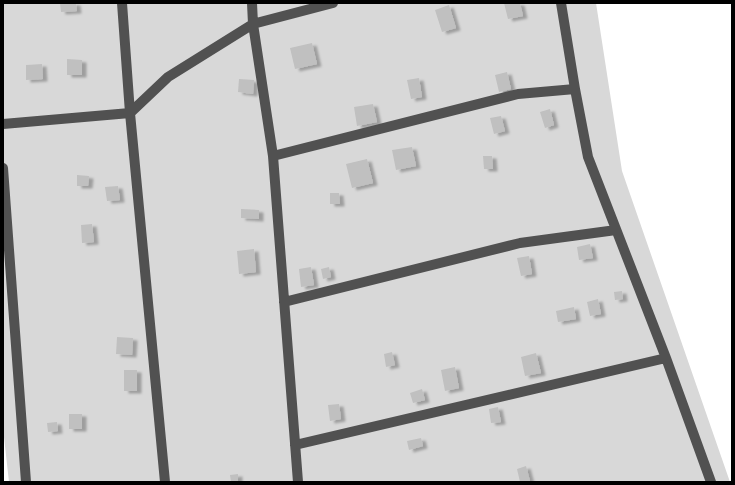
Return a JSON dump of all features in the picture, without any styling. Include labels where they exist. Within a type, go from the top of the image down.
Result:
[{"type":"street","points":[[122,3],[130,113],[165,482]]},
{"type":"street","points":[[252,3],[253,24],[273,156],[298,482]]},
{"type":"street","points":[[3,124],[130,113],[168,77],[253,24],[333,3]]},
{"type":"street","points":[[561,3],[588,157],[666,358],[711,482]]},
{"type":"street","points":[[273,156],[518,94],[575,89]]},
{"type":"street","points":[[3,168],[26,482]]},
{"type":"street","points":[[284,302],[520,243],[616,230]]},
{"type":"street","points":[[295,446],[666,358]]},
{"type":"shaded area","points":[[3,3],[596,3],[622,171],[730,482],[9,482],[3,428]]},
{"type":"building","points":[[60,3],[76,3],[77,11],[61,12]]},
{"type":"building","points":[[504,3],[520,3],[523,16],[508,19]]},
{"type":"building","points":[[449,5],[456,28],[442,32],[435,10]]},
{"type":"building","points":[[312,43],[317,64],[295,69],[290,48]]},
{"type":"building","points":[[67,59],[82,60],[82,75],[67,75]]},
{"type":"building","points":[[42,64],[43,79],[26,80],[26,65]]},
{"type":"building","points":[[507,72],[511,89],[499,92],[495,75]]},
{"type":"building","points":[[419,78],[422,97],[411,99],[407,80]]},
{"type":"building","points":[[239,79],[254,80],[253,94],[238,92]]},
{"type":"building","points":[[373,104],[377,122],[357,126],[354,107]]},
{"type":"building","points":[[550,109],[554,125],[545,128],[540,112]]},
{"type":"building","points":[[501,116],[505,131],[494,134],[490,118]]},
{"type":"building","points":[[412,147],[416,166],[396,170],[392,150]]},
{"type":"building","points":[[483,156],[492,156],[493,169],[484,169]]},
{"type":"building","points":[[367,159],[373,183],[352,188],[346,164]]},
{"type":"building","points":[[77,175],[89,176],[88,186],[77,186]]},
{"type":"building","points":[[118,186],[120,200],[107,201],[105,187]]},
{"type":"building","points":[[330,193],[339,193],[340,204],[330,204]]},
{"type":"building","points":[[241,209],[259,210],[259,219],[241,218]]},
{"type":"building","points":[[92,224],[94,242],[82,243],[81,225]]},
{"type":"building","points":[[590,244],[593,258],[579,260],[577,247]]},
{"type":"building","points":[[254,249],[256,272],[239,274],[237,251]]},
{"type":"building","points":[[529,256],[532,274],[521,276],[517,258]]},
{"type":"building","points":[[311,267],[314,285],[301,287],[299,269]]},
{"type":"building","points":[[329,267],[331,277],[323,279],[321,269]]},
{"type":"building","points":[[622,291],[623,299],[615,300],[614,292]]},
{"type":"building","points":[[598,299],[601,314],[590,316],[587,302]]},
{"type":"building","points":[[574,307],[576,319],[558,322],[556,311]]},
{"type":"building","points":[[117,337],[133,338],[132,355],[116,354]]},
{"type":"building","points":[[392,352],[395,365],[386,367],[384,354]]},
{"type":"building","points":[[536,353],[541,373],[525,376],[521,357]]},
{"type":"building","points":[[455,367],[459,388],[445,391],[441,370]]},
{"type":"building","points":[[124,370],[137,370],[137,391],[124,391]]},
{"type":"building","points":[[422,389],[425,400],[413,403],[410,393]]},
{"type":"building","points":[[339,404],[341,419],[330,421],[328,405]]},
{"type":"building","points":[[498,407],[501,422],[491,423],[489,409]]},
{"type":"building","points":[[69,414],[82,414],[82,429],[69,429]]},
{"type":"building","points":[[57,422],[58,431],[48,432],[47,423]]},
{"type":"building","points":[[421,438],[423,446],[409,450],[407,441]]},
{"type":"building","points":[[526,466],[530,481],[520,482],[517,469]]},
{"type":"building","points":[[238,474],[238,482],[231,482],[230,475]]}]
